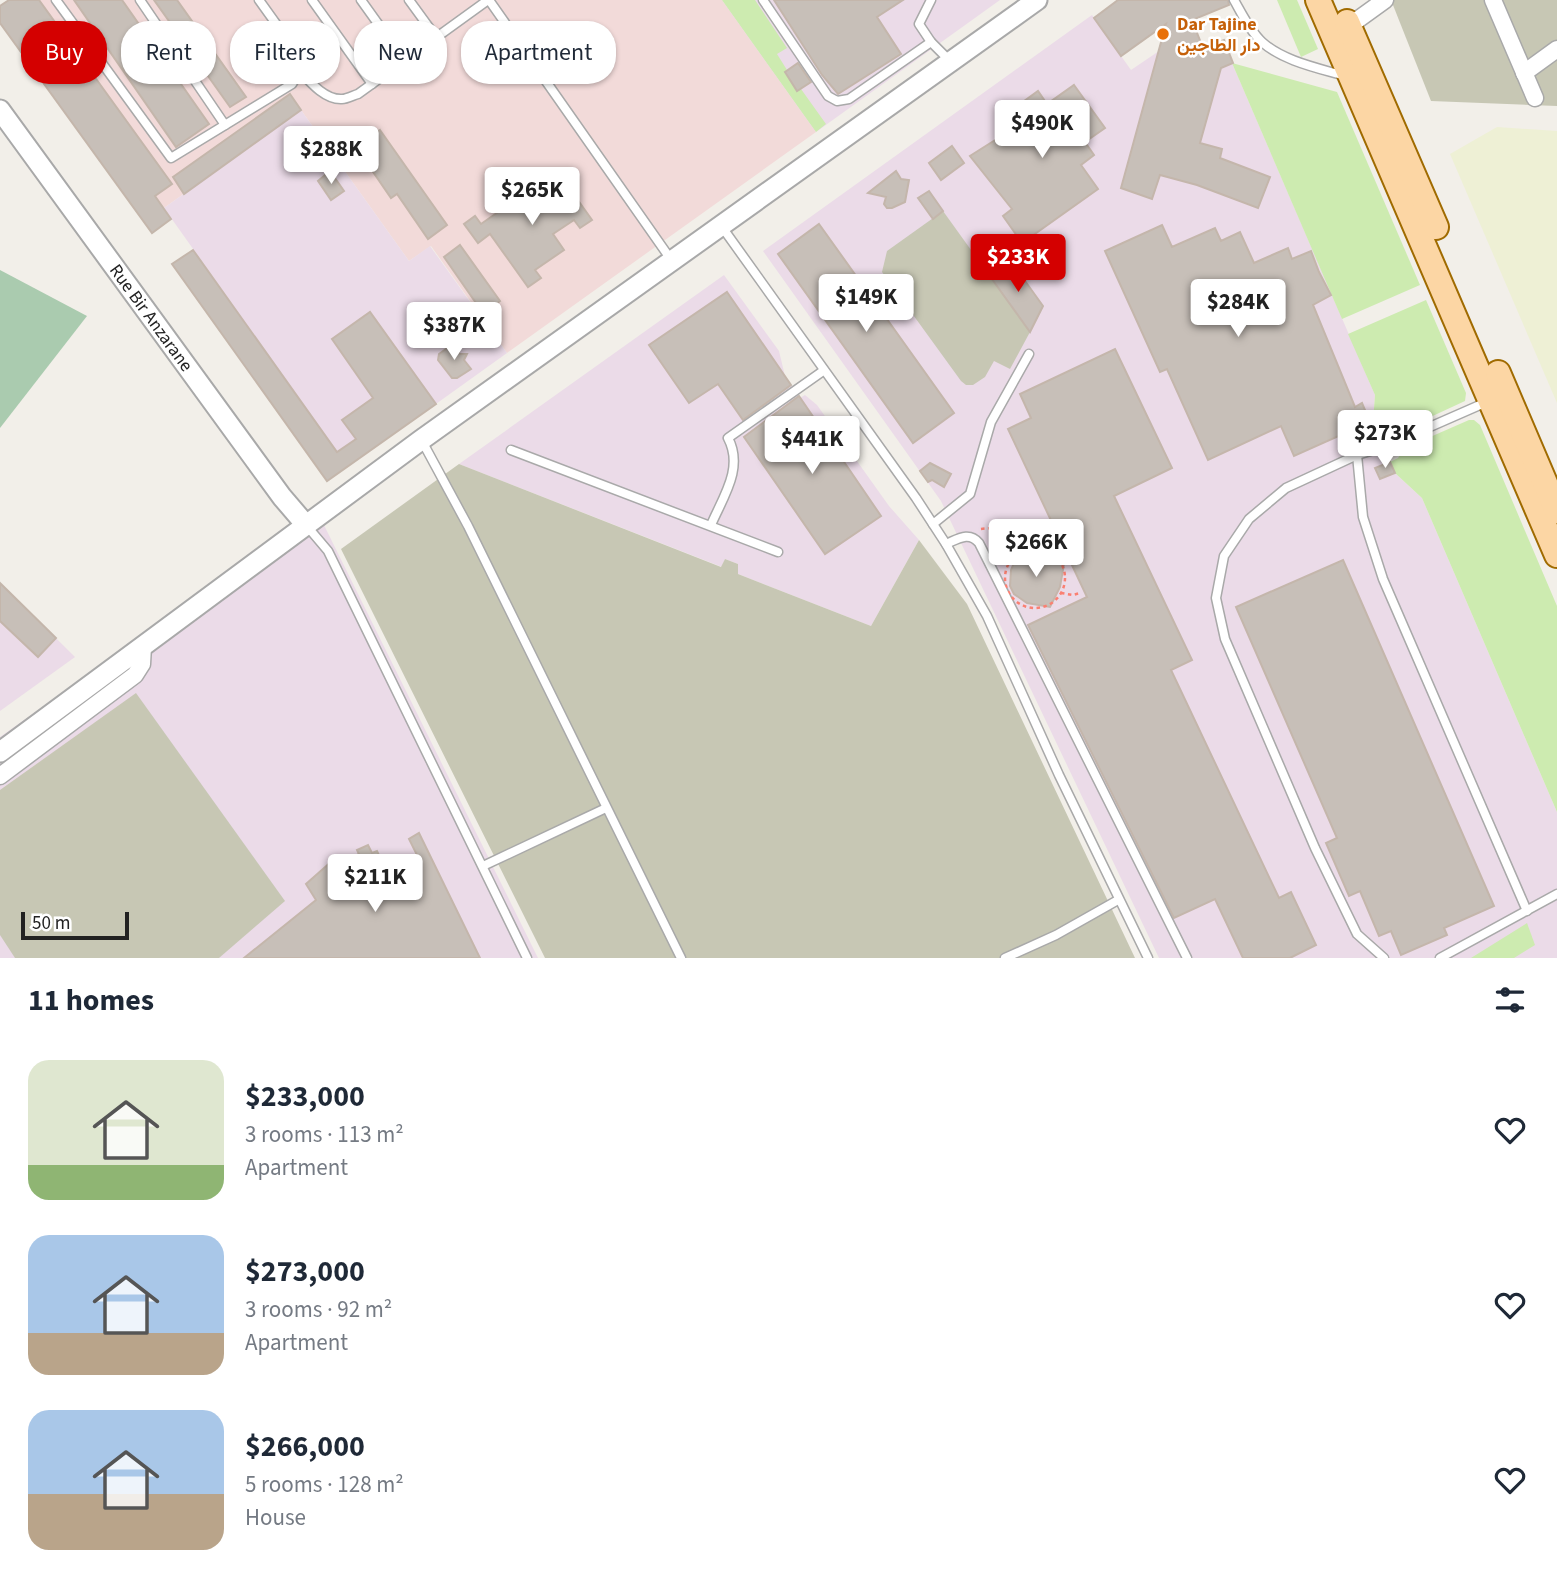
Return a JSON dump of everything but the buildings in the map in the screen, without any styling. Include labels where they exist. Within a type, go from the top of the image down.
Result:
[{"type":"main road","points":[[1318,0],[1557,555]]},
{"type":"main road","points":[[1337,0],[1557,511]]},
{"type":"street","points":[[0,752],[421,440],[1037,0]]},
{"type":"street","points":[[1349,26],[1385,0]]},
{"type":"street","points":[[1497,2],[1535,98]]},
{"type":"street","points":[[1524,73],[1557,49]]},
{"type":"street","name":"Rue Bir Anzarane","points":[[1,116],[282,498],[306,525]]},
{"type":"street","points":[[0,776],[135,675],[142,664],[143,646]]},
{"type":"lane","points":[[56,0],[171,158],[292,84]]},
{"type":"lane","points":[[140,0],[225,125]]},
{"type":"lane","points":[[259,0],[274,21]]},
{"type":"lane","points":[[312,0],[354,59]]},
{"type":"lane","points":[[361,0],[376,21]]},
{"type":"lane","points":[[409,0],[424,21]]},
{"type":"lane","points":[[447,29],[488,0],[672,261]]},
{"type":"lane","points":[[763,0],[828,96],[837,101],[849,99],[931,42]]},
{"type":"lane","points":[[931,0],[919,24],[931,42],[950,61]]},
{"type":"lane","points":[[1234,0],[1249,26],[1263,43],[1281,54],[1309,65],[1353,78]]},
{"type":"lane","points":[[313,84],[330,97],[342,99],[358,94],[372,84]]},
{"type":"lane","points":[[722,227],[946,544],[987,616],[1118,900],[1148,958]]},
{"type":"lane","points":[[933,524],[970,494],[991,422],[1029,354]]},
{"type":"lane","points":[[711,525],[735,471],[736,458],[728,439],[823,371]]},
{"type":"lane","points":[[1384,958],[1357,933],[1315,848],[1225,639],[1216,598],[1224,556],[1249,519],[1286,488],[1357,455],[1384,447],[1492,400]]},
{"type":"lane","points":[[421,440],[467,526],[681,958]]},
{"type":"lane","points":[[511,450],[778,552]]},
{"type":"lane","points":[[1357,455],[1363,517],[1383,579],[1527,911]]},
{"type":"lane","points":[[306,525],[328,551],[527,958]]},
{"type":"lane","points":[[946,544],[969,536],[979,543],[1187,958]]},
{"type":"lane","points":[[483,866],[606,808]]},
{"type":"lane","points":[[1440,958],[1557,894]]},
{"type":"lane","points":[[1005,958],[1056,935],[1118,900]]},
{"type":"path","points":[[969,536],[981,529],[1000,528],[1015,533],[1034,549]]},
{"type":"path","points":[[981,529],[1011,560]]},
{"type":"path","points":[[1034,549],[1045,550],[1054,555],[1064,573],[1060,593],[1048,605],[1031,608],[1022,606],[1009,594],[1006,585],[1005,577],[1011,560],[1026,550],[1034,549]]},
{"type":"path","points":[[1060,593],[1080,593]]},
{"type":"shaded area","points":[[13,0],[722,0],[816,132],[507,353],[431,246],[409,261],[301,110],[164,208],[74,84],[107,84],[107,21],[28,21]]},
{"type":"shaded area","points":[[722,0],[1000,0],[816,132]]},
{"type":"shaded area","points":[[1391,0],[1557,0],[1557,106],[1431,101]]},
{"type":"shaded area","points":[[1092,15],[1131,70],[1159,51],[1221,68],[1232,63],[1375,395],[1373,422],[1390,462],[1395,473],[1422,498],[1557,812],[1557,958],[1159,958],[941,501],[763,251]]},
{"type":"shaded area","points":[[301,110],[409,261],[430,246],[507,353],[348,467],[164,208]]},
{"type":"shaded area","points":[[1497,127],[1557,131],[1557,403],[1450,154]]},
{"type":"shaded area","points":[[943,211],[1030,332],[1010,369],[994,361],[985,377],[973,385],[966,385],[961,381],[882,272],[887,251]]},
{"type":"shaded area","points":[[724,275],[779,351],[785,376],[800,398],[805,395],[817,405],[889,506],[919,540],[871,626],[738,574],[738,564],[725,559],[722,567],[459,464]]},
{"type":"shaded area","points":[[459,464],[721,567],[725,559],[738,564],[738,574],[871,626],[919,540],[967,604],[1135,958],[545,958],[341,549]]},
{"type":"shaded area","points":[[318,513],[538,958],[0,958],[0,737]]},
{"type":"shaded area","points":[[0,583],[75,657],[0,711]]},
{"type":"shaded area","points":[[136,693],[285,901],[219,958],[15,958],[0,935],[0,790]]},
{"type":"green space","points":[[722,0],[755,0],[787,48],[777,54],[787,70],[785,72],[797,91],[801,89],[826,124],[816,132]]},
{"type":"green space","points":[[1277,0],[1297,0],[1318,49],[1301,57]]},
{"type":"green space","points":[[1232,63],[1337,92],[1420,285],[1342,319]]},
{"type":"green space","points":[[0,270],[87,316],[0,428]]},
{"type":"green space","points":[[1426,300],[1466,393],[1465,401],[1398,432],[1379,436],[1373,422],[1375,395],[1348,334]]},
{"type":"green space","points":[[1469,420],[1480,425],[1557,606],[1557,812],[1422,498],[1395,473],[1390,462],[1398,458],[1405,448]]},
{"type":"green space","points":[[1527,923],[1535,945],[1514,958],[1471,958]]},
{"type":"place","name":"Dar Tajine دار الطاجين","points":[[1163,34]]}]
